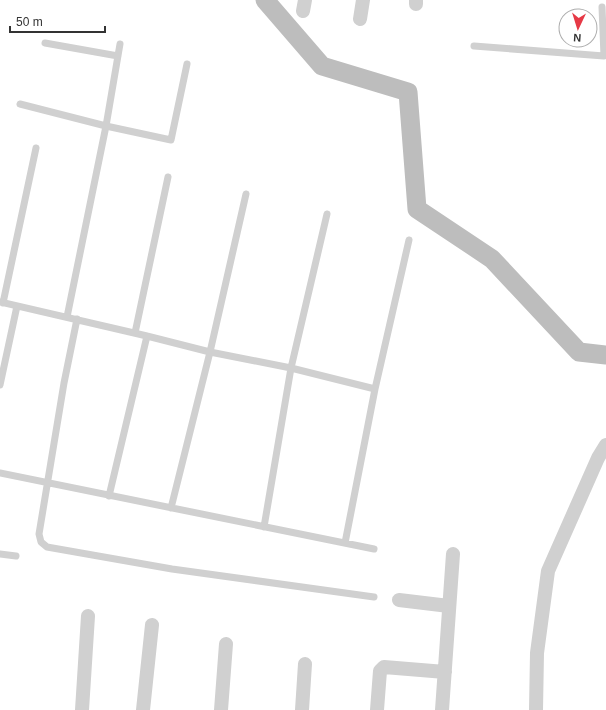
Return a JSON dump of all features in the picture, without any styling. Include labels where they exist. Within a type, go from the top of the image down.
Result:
[{"type":"street","points":[[265,0],[322,66],[408,92],[417,209],[492,259],[579,352],[606,355]]},
{"type":"street","points":[[360,18],[363,0]]},
{"type":"street","points":[[536,710],[538,653],[548,571],[598,458],[606,445]]},
{"type":"street","points":[[442,710],[453,554]]},
{"type":"street","points":[[399,600],[449,606]]},
{"type":"street","points":[[82,710],[88,616]]},
{"type":"street","points":[[143,710],[152,625]]},
{"type":"street","points":[[221,710],[226,644]]},
{"type":"street","points":[[302,710],[305,664]]},
{"type":"street","points":[[377,710],[380,671],[384,667],[445,672]]},
{"type":"lane","points":[[474,46],[604,56],[603,4]]},
{"type":"lane","points":[[45,43],[118,56]]},
{"type":"lane","points":[[67,317],[106,126],[120,44]]},
{"type":"lane","points":[[20,104],[106,126],[170,140],[187,64]]},
{"type":"lane","points":[[36,148],[1,303],[77,319],[210,352],[291,368],[375,389]]},
{"type":"lane","points":[[135,333],[168,177]]},
{"type":"lane","points":[[171,508],[210,352],[246,194]]},
{"type":"lane","points":[[264,527],[291,368],[327,214]]},
{"type":"lane","points":[[345,543],[375,389],[409,240]]},
{"type":"lane","points":[[0,385],[17,306]]},
{"type":"lane","points":[[77,319],[47,483],[39,534],[41,542],[47,547],[172,569],[374,597]]},
{"type":"lane","points":[[109,496],[147,336]]},
{"type":"lane","points":[[0,473],[374,549]]},
{"type":"lane","points":[[0,554],[16,556]]}]
